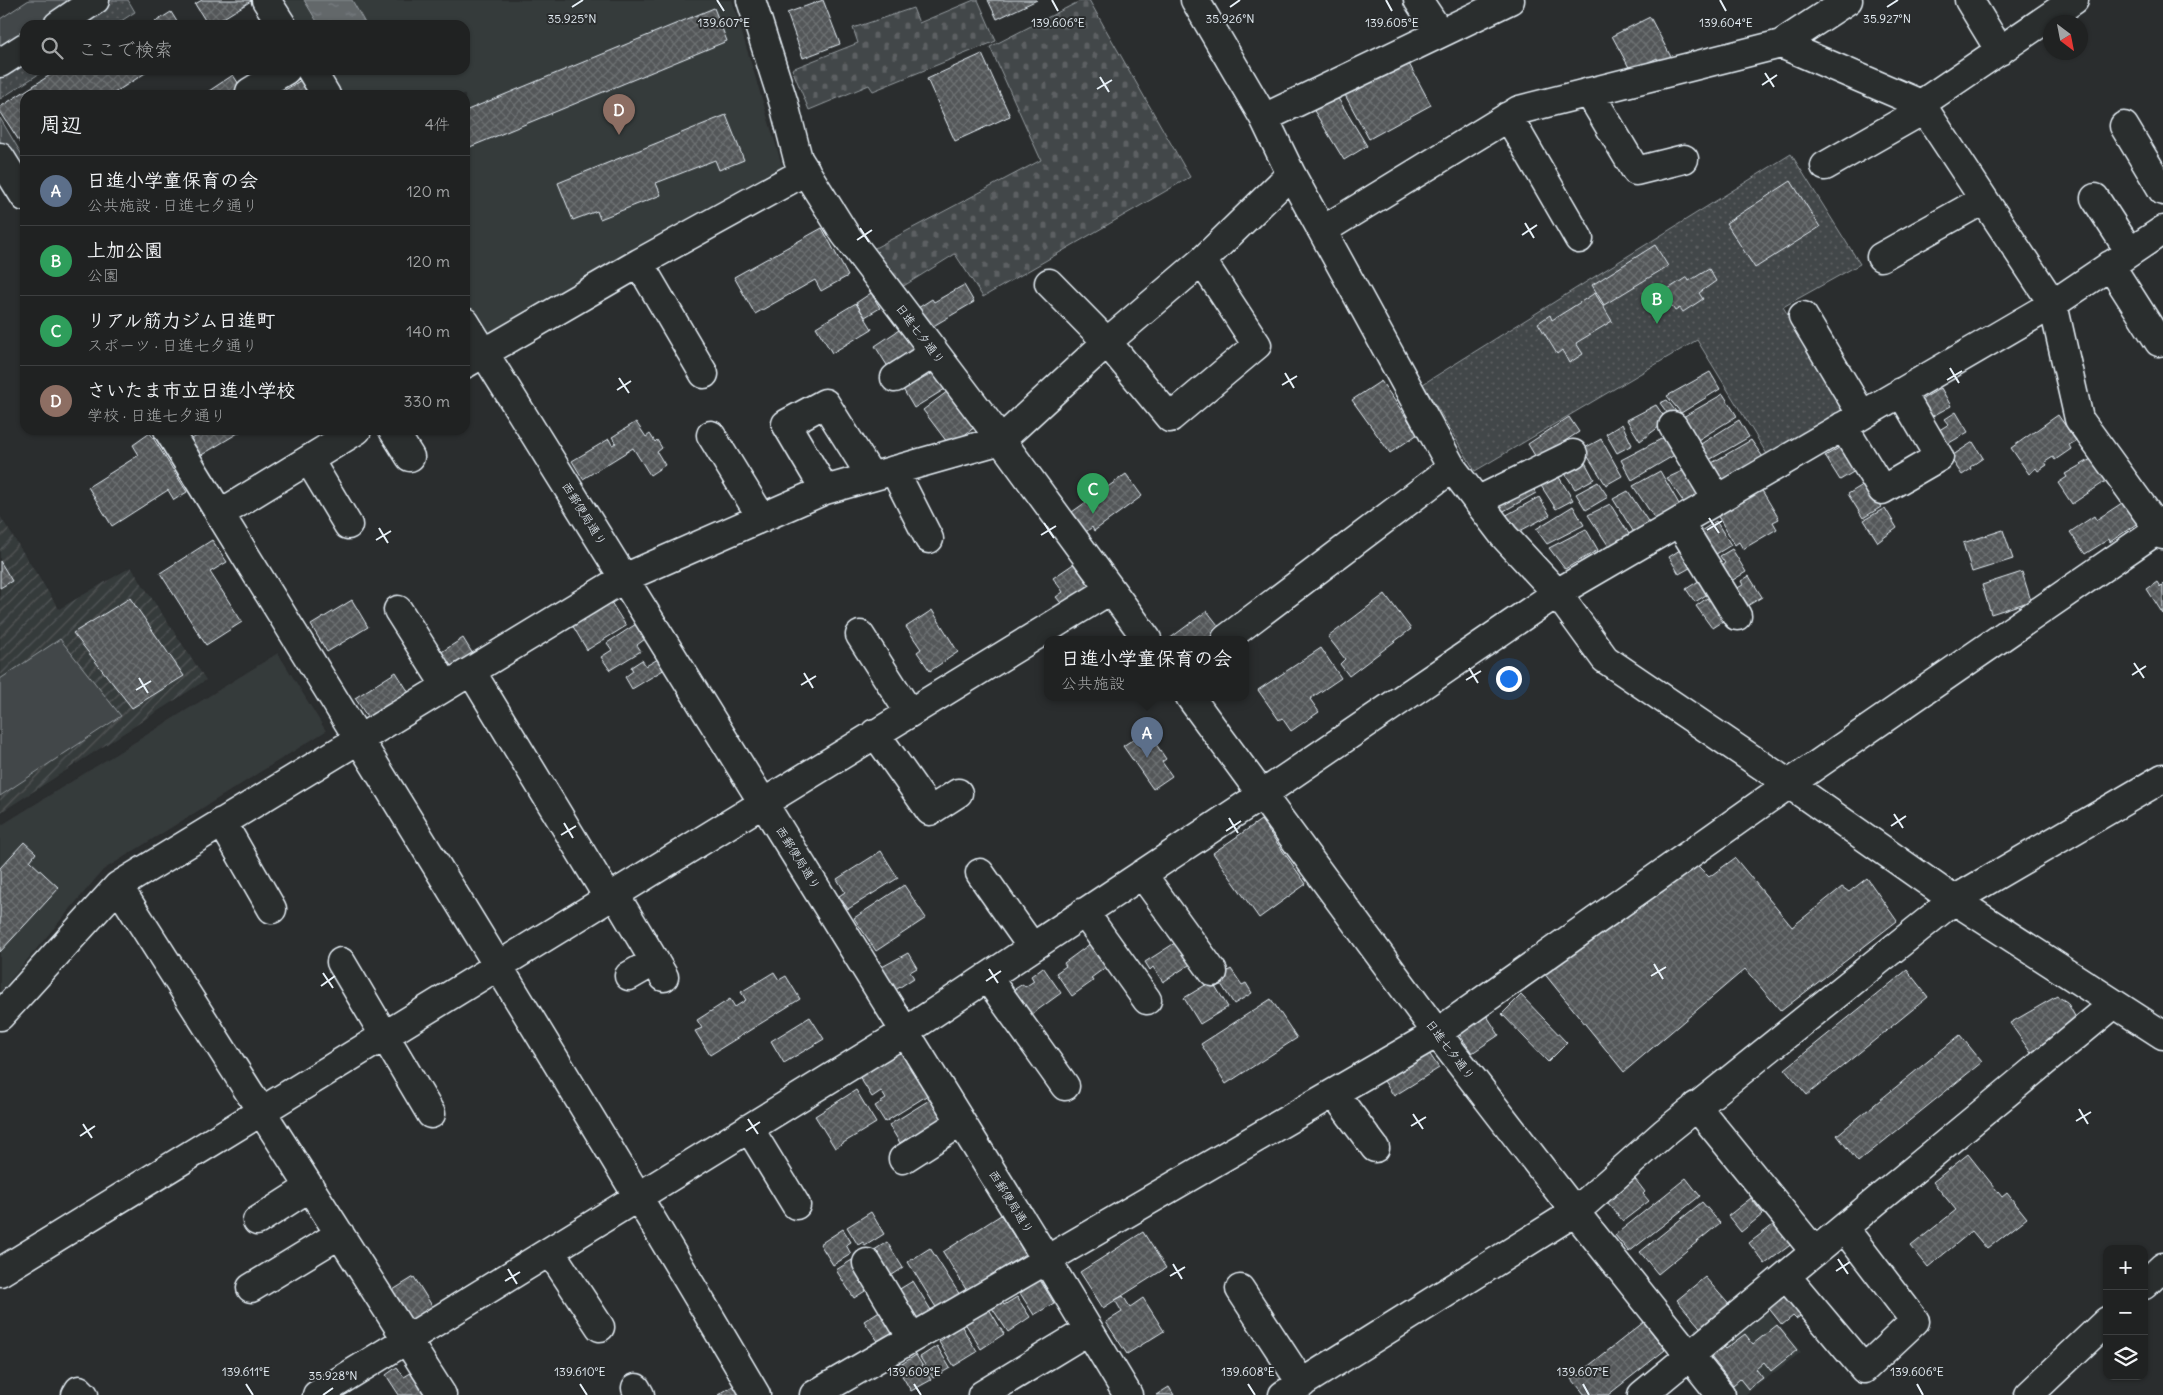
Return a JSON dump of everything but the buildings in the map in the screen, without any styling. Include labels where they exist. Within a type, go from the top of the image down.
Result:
[{"type":"street","points":[[65,20],[95,0]]},
{"type":"street","points":[[266,0],[279,20]]},
{"type":"street","name":"日進七夕通り","points":[[751,0],[784,104],[798,159],[845,234],[1001,440],[1145,636]]},
{"type":"street","points":[[1195,0],[1264,118],[1292,174],[1452,468],[1504,536],[1557,593],[1605,659],[1789,784],[1954,900],[2163,1035]]},
{"type":"street","points":[[1418,0],[1440,33]]},
{"type":"street","points":[[1264,118],[1510,0]]},
{"type":"street","points":[[1323,230],[1520,110],[1781,44],[1848,0]]},
{"type":"street","points":[[1969,0],[2000,50]]},
{"type":"street","points":[[1825,166],[1923,107],[2000,50],[2074,0]]},
{"type":"street","points":[[814,1395],[842,1388],[912,1338],[1437,1033],[1789,784],[2162,530],[2079,419],[2053,304],[1923,107],[1781,44]]},
{"type":"street","points":[[0,63],[20,50]]},
{"type":"street","points":[[253,90],[278,75]]},
{"type":"street","points":[[314,75],[323,90]]},
{"type":"street","points":[[1589,92],[1636,172],[1684,159]]},
{"type":"street","points":[[1508,116],[1579,239]]},
{"type":"street","points":[[2124,126],[2163,191]]},
{"type":"street","points":[[0,157],[20,190]]},
{"type":"street","points":[[474,358],[639,263],[806,171]]},
{"type":"street","points":[[0,1016],[118,886],[624,578],[825,490],[1001,440],[1107,342],[1202,261],[1292,174]]},
{"type":"street","points":[[2095,198],[2120,259],[2159,342]]},
{"type":"street","points":[[1880,257],[1983,200]]},
{"type":"street","points":[[317,1395],[638,1195],[905,1032],[1262,794],[1557,593],[2053,304],[2163,230]]},
{"type":"street","points":[[1050,283],[1107,342],[1170,418],[1257,345],[1202,261]]},
{"type":"street","points":[[639,263],[704,374]]},
{"type":"street","points":[[1803,316],[1882,490],[1939,457],[1901,392]]},
{"type":"street","name":"西郵便局通り","points":[[470,342],[474,358],[624,578],[1046,1259],[1128,1395]]},
{"type":"street","points":[[895,378],[934,353]]},
{"type":"street","points":[[825,490],[786,424],[825,403],[882,473],[929,540]]},
{"type":"street","points":[[1672,426],[1717,499]]},
{"type":"street","points":[[171,435],[498,964],[756,1395]]},
{"type":"street","points":[[220,514],[349,435]]},
{"type":"street","points":[[396,435],[410,457]]},
{"type":"street","points":[[711,435],[762,518]]},
{"type":"street","points":[[1477,501],[1573,454]]},
{"type":"street","points":[[309,460],[348,525]]},
{"type":"street","points":[[1230,636],[1452,468]]},
{"type":"street","points":[[1679,522],[1737,616]]},
{"type":"street","points":[[0,1272],[262,1112],[498,964],[1110,590]]},
{"type":"street","points":[[398,610],[446,686]]},
{"type":"street","points":[[860,635],[909,712]]},
{"type":"street","points":[[471,672],[611,895],[660,969],[629,976]]},
{"type":"street","name":"日進七夕通り","points":[[1193,701],[1437,1033],[1575,1212],[1721,1395]]},
{"type":"street","points":[[875,733],[930,811],[958,793]]},
{"type":"street","points":[[1240,1289],[1292,1389],[1575,1212],[1696,1106],[1954,900],[2163,778]]},
{"type":"street","points":[[222,822],[272,909]]},
{"type":"street","points":[[980,874],[1032,947]]},
{"type":"street","points":[[1142,874],[1213,972]]},
{"type":"street","points":[[118,886],[442,1395]]},
{"type":"street","points":[[1084,912],[1147,1000]]},
{"type":"street","points":[[341,962],[431,1114]]},
{"type":"street","points":[[987,977],[1065,1086]]},
{"type":"street","points":[[1642,1395],[2114,1004]]},
{"type":"street","points":[[1334,1092],[1375,1148]]},
{"type":"street","points":[[1696,1106],[1815,1252]]},
{"type":"street","points":[[904,1159],[961,1122]]},
{"type":"street","points":[[749,1128],[796,1205]]},
{"type":"street","points":[[257,1221],[310,1187]]},
{"type":"street","points":[[1786,1276],[1864,1369],[1915,1320],[1844,1228]]},
{"type":"street","points":[[252,1288],[340,1234]]},
{"type":"street","points":[[550,1250],[600,1327]]},
{"type":"street","points":[[867,1263],[912,1338]]},
{"type":"street","points":[[2029,1395],[2103,1325]]},
{"type":"street","points":[[982,1395],[1089,1330]]},
{"type":"street","points":[[76,1395],[79,1390],[84,1395]]},
{"type":"shaded area","points":[[278,0],[732,0],[785,175],[493,338],[486,335],[470,309],[470,90],[334,90],[325,75],[470,75],[470,20],[291,20]]},
{"type":"shaded area","points":[[0,516],[59,609],[131,567],[206,680],[0,813]]},
{"type":"shaded area","points":[[278,653],[326,731],[103,870],[0,992],[0,826]]},
{"type":"shaded area","points":[[1762,1305],[1801,1352],[1745,1395],[1739,1395],[1705,1353]]},
{"type":"green space","points":[[29,0],[79,0],[49,20],[20,20],[20,38],[0,52],[0,19]]},
{"type":"green space","points":[[101,0],[128,0],[135,12],[123,20],[71,20]]},
{"type":"green space","points":[[978,0],[996,41],[873,91],[869,85],[809,110],[792,69],[858,43],[853,28],[913,8],[919,23]]},
{"type":"green space","points":[[1082,0],[1089,0],[1190,177],[983,297],[955,254],[902,287],[873,249],[1041,160],[990,47]]},
{"type":"green space","points":[[20,53],[20,75],[37,75],[0,99],[0,67]]},
{"type":"green space","points":[[0,118],[20,152],[20,183],[0,150]]},
{"type":"green space","points":[[1791,154],[1860,264],[1783,307],[1848,411],[1770,459],[1697,340],[1475,471],[1423,384]]},
{"type":"green space","points":[[60,639],[121,716],[0,796],[0,679]]},
{"type":"water","points":[[304,0],[352,0],[363,20],[316,20]]},
{"type":"place","name":"さいたま市立日進小学校","points":[[619,135]]},
{"type":"place","name":"上加公園","points":[[1657,324]]},
{"type":"place","name":"リアル筋力ジム日進町","points":[[1093,514]]},
{"type":"place","name":"日進小学童保育の会","points":[[1147,758]]}]
